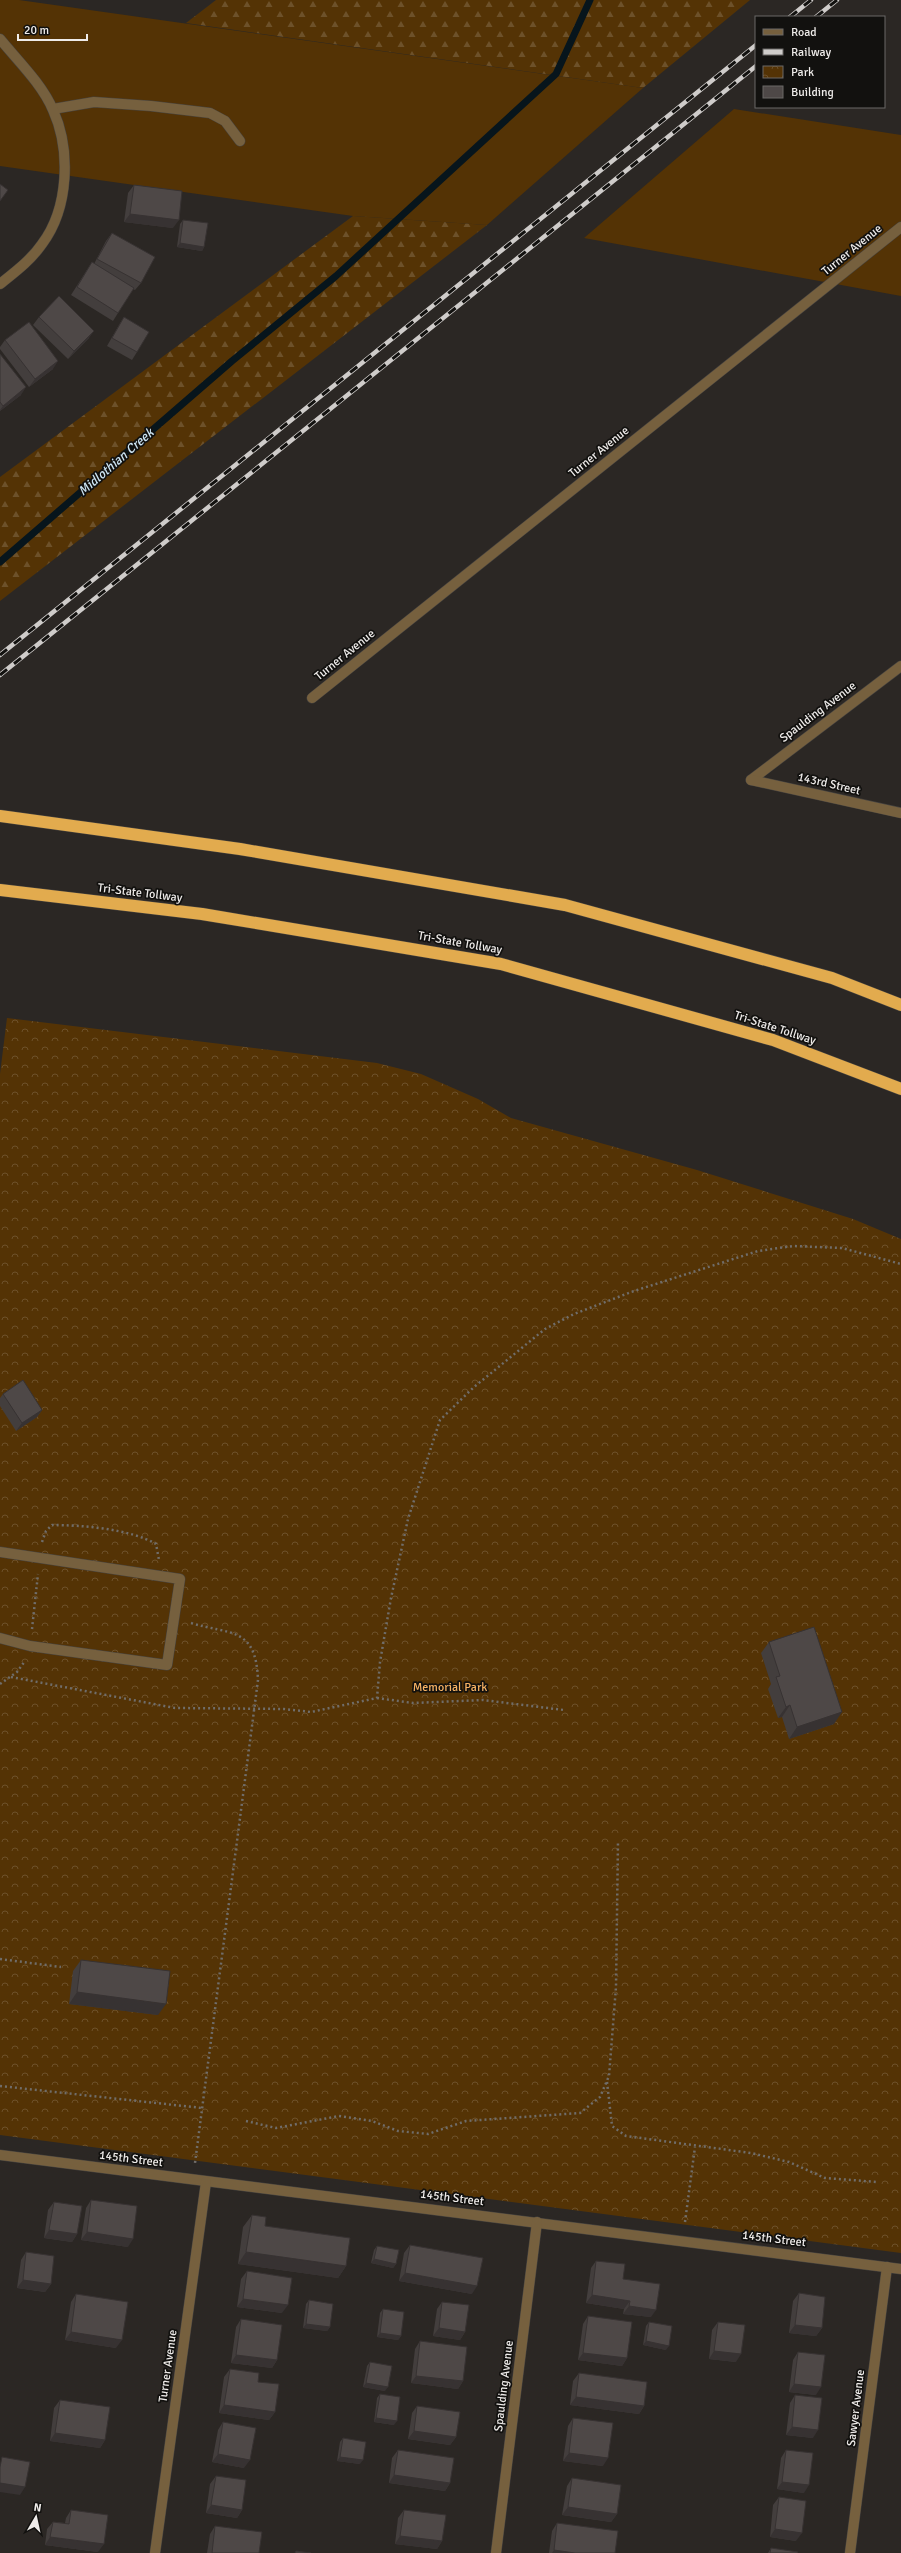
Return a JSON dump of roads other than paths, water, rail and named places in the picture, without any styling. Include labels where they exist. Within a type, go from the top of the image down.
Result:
[{"type":"highway","points":[[0,816],[240,849],[565,906],[832,978],[901,1005]]},
{"type":"highway","name":"Tri-State Tollway","points":[[0,890],[202,914],[501,964],[773,1040],[901,1089]]},
{"type":"street","points":[[0,39],[37,84],[53,109],[60,130],[65,159],[60,200],[54,222],[43,244],[27,262],[0,284]]},
{"type":"street","points":[[53,109],[94,102],[150,106],[210,113],[225,121],[240,141]]},
{"type":"street","name":"Turner Avenue","points":[[312,698],[901,227]]},
{"type":"street","name":"Spaulding Avenue","points":[[751,780],[901,666]]},
{"type":"street","name":"143rd Street","points":[[751,780],[901,813]]},
{"type":"street","points":[[0,1552],[180,1579],[168,1665],[30,1646],[0,1638]]},
{"type":"street","name":"145th Street","points":[[0,2155],[901,2269]]},
{"type":"street","name":"Turner Avenue","points":[[156,2553],[206,2182]]},
{"type":"street","name":"Spaulding Avenue","points":[[496,2553],[538,2222]]},
{"type":"street","name":"Sawyer Avenue","points":[[850,2553],[887,2267]]},
{"type":"waterway","name":"Midlothian Creek","points":[[0,562],[232,361],[336,276],[556,74],[590,0]]},
{"type":"railway","points":[[791,16],[811,0]]},
{"type":"railway","points":[[817,16],[837,0]]},
{"type":"railway","points":[[0,655],[755,46]]},
{"type":"railway","points":[[0,675],[755,67]]},
{"type":"park label","name":"Memorial Park","points":[[450,1687]]}]
